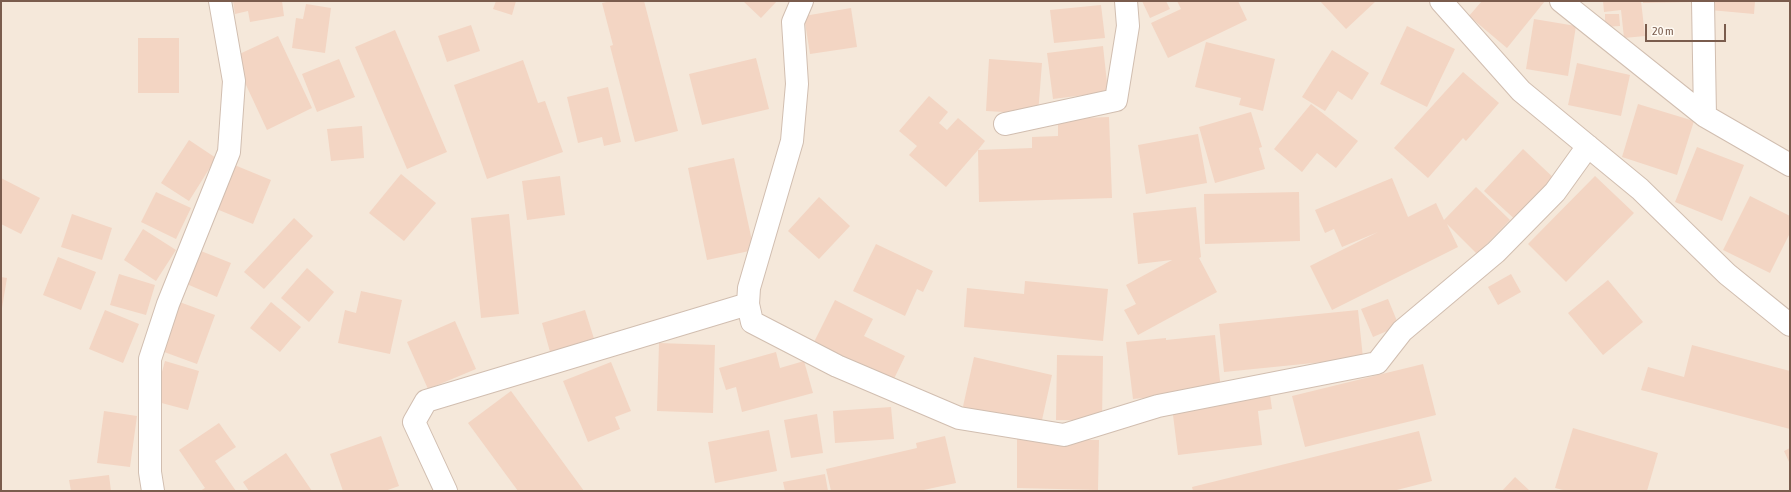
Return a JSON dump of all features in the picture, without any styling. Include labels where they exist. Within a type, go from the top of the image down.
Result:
[{"type":"street","points":[[153,491],[150,472],[150,359],[168,304],[229,152],[234,81],[220,1]]},
{"type":"street","points":[[802,1],[793,22],[797,84],[792,141],[749,288],[748,304],[752,322],[837,366],[960,418],[1064,435],[1158,406],[1377,363],[1402,331],[1496,252],[1555,192],[1588,146]]},
{"type":"street","points":[[1005,124],[1116,100],[1128,26],[1126,1]]},
{"type":"street","points":[[1441,1],[1521,91],[1640,189],[1727,274],[1790,325]]},
{"type":"street","points":[[1703,1],[1705,116]]},
{"type":"street","points":[[1567,3],[1705,116],[1790,165]]},
{"type":"street","points":[[446,491],[414,422],[426,401],[748,304]]},
{"type":"shaded area","points":[[1,1],[1790,1],[1790,491],[1,491]]},
{"type":"building","points":[[233,1],[282,1],[284,16],[250,22],[248,11],[235,14]]},
{"type":"building","points":[[496,1],[516,1],[512,15],[493,9]]},
{"type":"building","points":[[611,1],[644,1],[678,131],[635,142],[610,46],[613,45],[602,3]]},
{"type":"building","points":[[743,1],[777,1],[761,18]]},
{"type":"building","points":[[1142,1],[1166,1],[1170,9],[1150,18]]},
{"type":"building","points":[[1177,1],[1238,1],[1247,20],[1168,58],[1151,23],[1181,9]]},
{"type":"building","points":[[1320,1],[1376,1],[1346,29]]},
{"type":"building","points":[[1482,1],[1545,1],[1507,48],[1469,16]]},
{"type":"building","points":[[1603,1],[1641,1],[1645,36],[1624,38],[1621,10],[1604,12]]},
{"type":"building","points":[[1643,1],[1690,1],[1690,2],[1643,3]]},
{"type":"building","points":[[1711,1],[1755,1],[1754,14],[1710,10]]},
{"type":"building","points":[[306,4],[331,8],[325,53],[292,48],[296,18],[303,19]]},
{"type":"building","points":[[1101,5],[1105,38],[1054,43],[1050,10]]},
{"type":"building","points":[[851,8],[857,47],[810,54],[804,16]]},
{"type":"building","points":[[1605,14],[1619,14],[1620,26],[1605,27]]},
{"type":"building","points":[[1534,19],[1576,26],[1568,76],[1526,69]]},
{"type":"building","points":[[471,25],[480,51],[447,62],[438,36]]},
{"type":"building","points":[[1407,26],[1455,49],[1427,107],[1380,84]]},
{"type":"building","points":[[395,30],[447,152],[407,169],[355,47]]},
{"type":"building","points":[[278,36],[312,108],[267,130],[233,57]]},
{"type":"building","points":[[138,38],[179,38],[179,93],[138,93]]},
{"type":"building","points":[[1206,42],[1275,59],[1263,111],[1239,105],[1241,98],[1195,87]]},
{"type":"building","points":[[1103,46],[1108,92],[1053,99],[1047,53]]},
{"type":"building","points":[[1332,50],[1369,73],[1352,100],[1338,91],[1325,111],[1302,97]]},
{"type":"building","points":[[756,58],[769,109],[702,125],[689,74]]},
{"type":"building","points":[[339,59],[355,97],[317,112],[302,74]]},
{"type":"building","points":[[989,59],[1042,63],[1038,114],[986,111]]},
{"type":"building","points":[[523,60],[538,103],[545,101],[563,152],[487,179],[454,85]]},
{"type":"building","points":[[1577,63],[1630,75],[1621,116],[1568,105]]},
{"type":"building","points":[[1463,72],[1499,103],[1466,141],[1463,138],[1428,178],[1394,148]]},
{"type":"building","points":[[608,87],[621,142],[604,146],[602,137],[578,143],[567,97]]},
{"type":"building","points":[[929,96],[948,112],[939,123],[947,130],[958,118],[985,141],[946,187],[909,155],[917,146],[899,131]]},
{"type":"building","points":[[1311,104],[1358,141],[1336,168],[1317,153],[1302,172],[1274,149]]},
{"type":"building","points":[[1638,104],[1694,121],[1677,175],[1622,157]]},
{"type":"building","points":[[1251,112],[1262,147],[1259,148],[1265,169],[1215,183],[1199,127]]},
{"type":"building","points":[[1109,117],[1112,198],[979,202],[978,150],[1032,148],[1032,137],[1058,136],[1058,119]]},
{"type":"building","points":[[362,126],[364,158],[331,161],[327,129]]},
{"type":"building","points":[[1198,134],[1207,183],[1146,194],[1138,145]]},
{"type":"building","points":[[189,140],[216,158],[189,201],[161,183]]},
{"type":"building","points":[[1697,147],[1744,165],[1722,221],[1675,202]]},
{"type":"building","points":[[1523,149],[1558,182],[1519,223],[1484,191]]},
{"type":"building","points":[[734,158],[754,250],[707,260],[688,168]]},
{"type":"building","points":[[232,164],[271,180],[253,224],[214,208]]},
{"type":"building","points":[[401,174],[436,203],[404,241],[369,213]]},
{"type":"building","points":[[560,176],[565,215],[527,220],[522,181]]},
{"type":"building","points":[[1595,176],[1634,213],[1566,282],[1528,244]]},
{"type":"building","points":[[1,178],[40,198],[21,234],[1,224]]},
{"type":"building","points":[[1392,178],[1408,217],[1436,203],[1444,220],[1476,187],[1510,220],[1477,254],[1447,224],[1458,247],[1332,310],[1310,266],[1378,232],[1342,247],[1334,229],[1325,233],[1315,210]]},
{"type":"building","points":[[156,192],[191,208],[176,239],[141,222]]},
{"type":"building","points":[[1299,192],[1300,241],[1205,244],[1204,194]]},
{"type":"building","points":[[1750,196],[1790,216],[1790,233],[1770,273],[1723,250]]},
{"type":"building","points":[[819,197],[850,226],[819,259],[788,231]]},
{"type":"building","points":[[1196,207],[1201,257],[1199,258],[1217,292],[1138,335],[1124,310],[1136,304],[1126,285],[1172,260],[1138,264],[1133,213]]},
{"type":"building","points":[[72,214],[112,228],[102,260],[61,247]]},
{"type":"building","points":[[509,214],[519,314],[481,318],[471,218]]},
{"type":"building","points":[[294,218],[313,236],[264,289],[244,272]]},
{"type":"building","points":[[143,229],[176,250],[156,281],[124,260]]},
{"type":"building","points":[[876,244],[933,271],[923,292],[917,289],[905,316],[853,291]]},
{"type":"building","points":[[196,249],[231,263],[217,297],[182,282]]},
{"type":"building","points":[[58,257],[96,272],[81,310],[43,295]]},
{"type":"building","points":[[307,268],[334,292],[309,322],[281,298]]},
{"type":"building","points":[[119,274],[155,285],[146,315],[110,305]]},
{"type":"building","points":[[1511,274],[1521,292],[1498,305],[1488,287]]},
{"type":"building","points":[[1,277],[7,278],[2,308],[1,308]]},
{"type":"building","points":[[1608,280],[1643,322],[1603,355],[1568,313]]},
{"type":"building","points":[[1025,281],[1108,289],[1103,341],[964,327],[967,288],[1024,294]]},
{"type":"building","points":[[361,291],[402,300],[390,354],[338,343],[345,310],[356,313]]},
{"type":"building","points":[[1388,299],[1399,326],[1373,337],[1361,309]]},
{"type":"building","points":[[174,300],[215,315],[197,364],[156,349]]},
{"type":"building","points":[[835,300],[873,319],[864,336],[905,356],[891,385],[812,346]]},
{"type":"building","points":[[271,302],[301,327],[280,352],[250,328]]},
{"type":"building","points":[[105,310],[139,324],[123,363],[89,349]]},
{"type":"building","points":[[585,310],[596,345],[552,359],[542,323]]},
{"type":"building","points":[[1358,310],[1363,358],[1224,372],[1219,324]]},
{"type":"building","points":[[455,321],[476,369],[428,389],[407,342]]},
{"type":"building","points":[[1215,335],[1221,390],[1133,399],[1126,342]]},
{"type":"building","points":[[659,343],[715,345],[713,413],[657,411]]},
{"type":"building","points":[[1692,345],[1790,371],[1790,429],[1641,390],[1648,367],[1684,377]]},
{"type":"building","points":[[776,352],[780,368],[804,361],[813,393],[742,412],[736,387],[726,390],[719,368]]},
{"type":"building","points":[[1057,355],[1103,356],[1102,421],[1056,420]]},
{"type":"building","points":[[974,357],[1052,375],[1040,429],[962,411]]},
{"type":"building","points":[[165,361],[199,371],[188,410],[154,401]]},
{"type":"building","points":[[611,362],[631,411],[615,417],[620,429],[588,442],[563,381]]},
{"type":"building","points":[[1423,364],[1436,415],[1305,447],[1292,396]]},
{"type":"building","points":[[511,391],[584,491],[518,491],[468,423]]},
{"type":"building","points":[[1270,395],[1272,409],[1258,411],[1262,445],[1178,455],[1172,407]]},
{"type":"building","points":[[891,407],[894,439],[835,443],[833,411]]},
{"type":"building","points":[[104,411],[137,416],[130,467],[97,463]]},
{"type":"building","points":[[817,414],[823,453],[791,458],[784,420]]},
{"type":"building","points":[[219,423],[236,447],[215,461],[236,491],[200,491],[205,488],[179,450]]},
{"type":"building","points":[[1573,428],[1658,453],[1647,491],[1567,491],[1555,488]]},
{"type":"building","points":[[769,430],[777,471],[715,483],[708,442]]},
{"type":"building","points":[[1419,431],[1432,481],[1393,491],[1193,491],[1192,487]]},
{"type":"building","points":[[381,436],[399,486],[385,491],[343,491],[330,454]]},
{"type":"building","points":[[945,436],[956,483],[919,491],[831,491],[826,469],[917,448],[916,443]]},
{"type":"building","points":[[1017,439],[1099,440],[1098,490],[1017,488]]},
{"type":"building","points":[[1790,448],[1790,464],[1784,451]]},
{"type":"building","points":[[286,453],[312,491],[249,491],[243,482]]},
{"type":"building","points":[[825,474],[828,491],[785,491],[783,482]]},
{"type":"building","points":[[109,475],[111,491],[71,491],[69,480]]},
{"type":"building","points":[[1515,477],[1530,491],[1502,491]]}]
